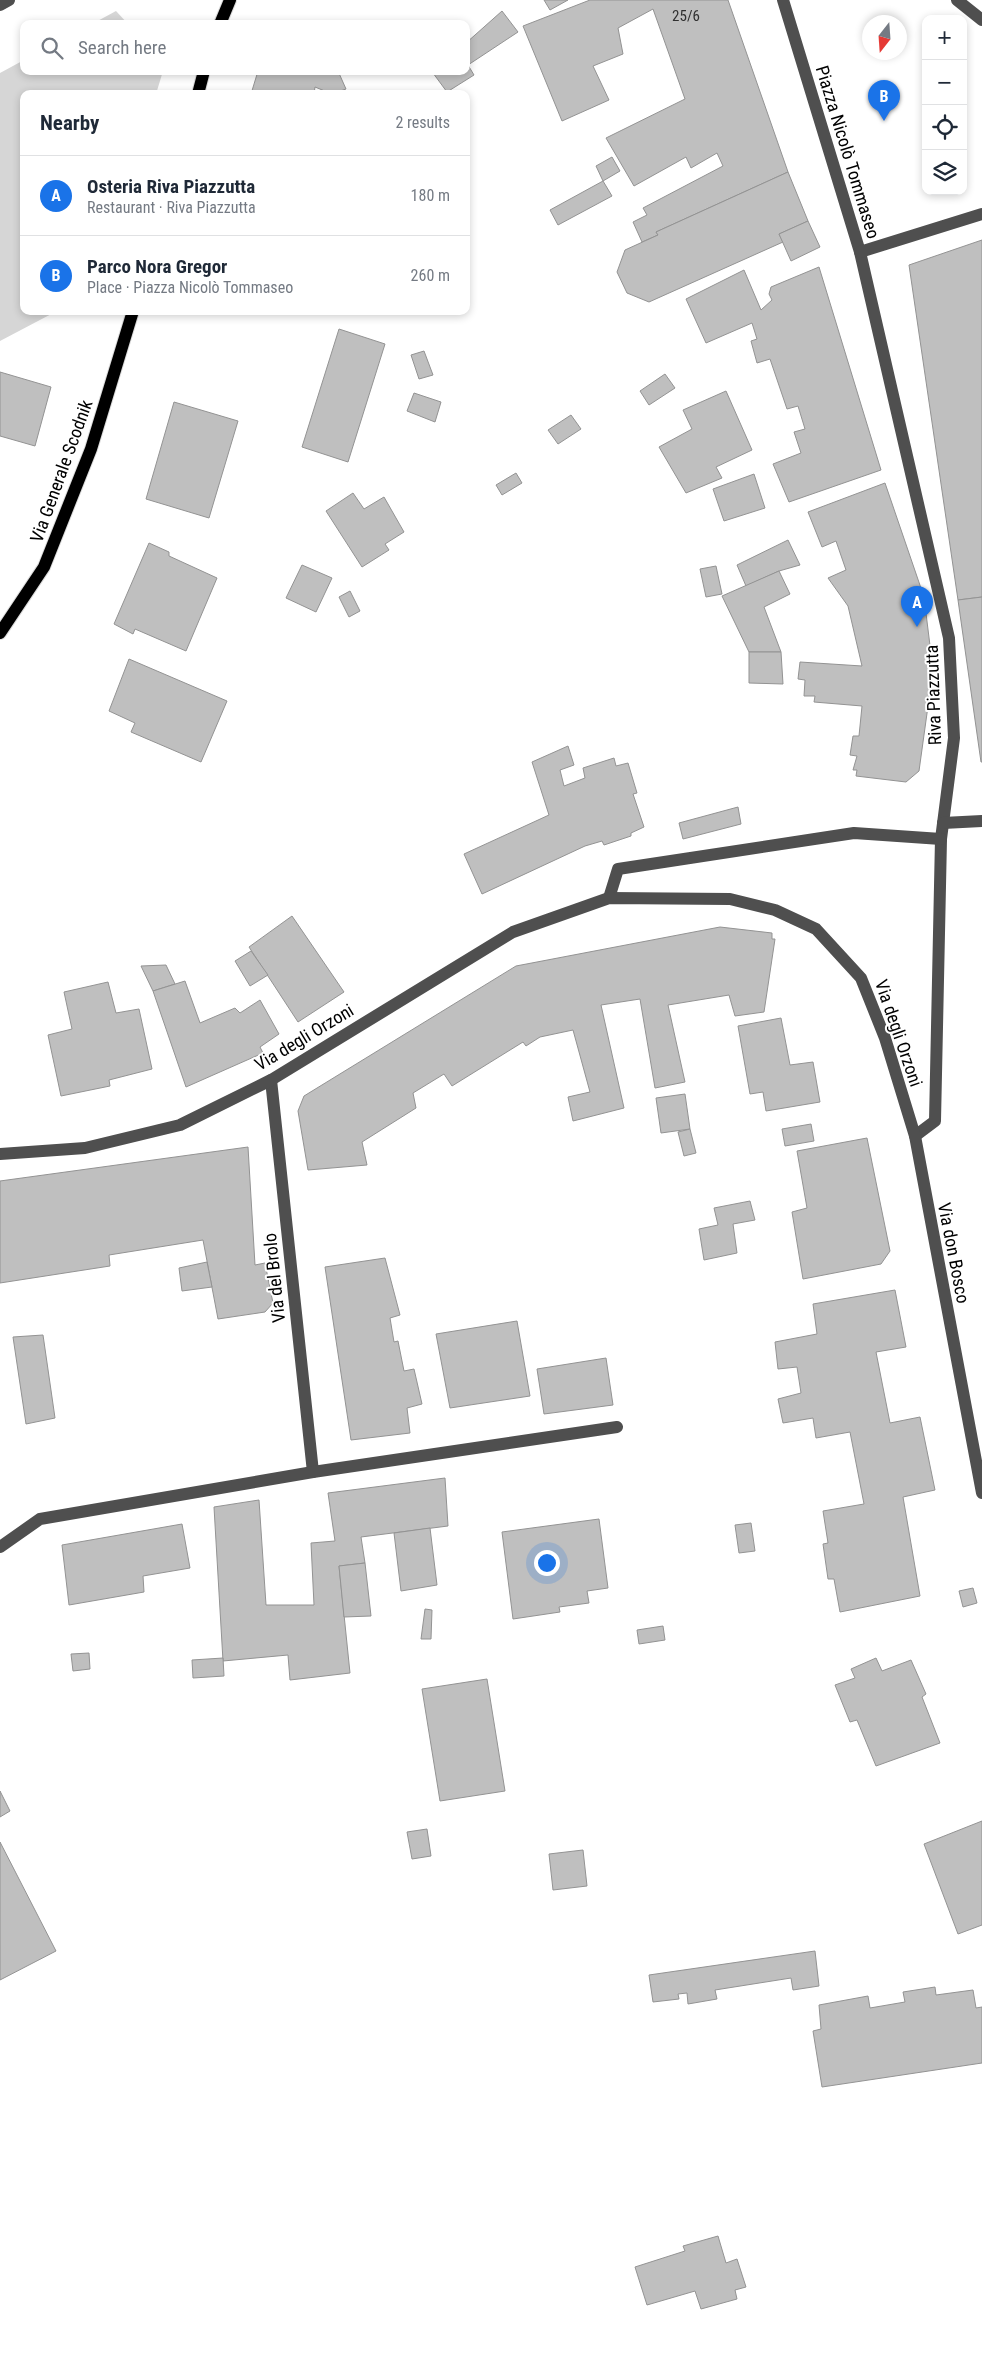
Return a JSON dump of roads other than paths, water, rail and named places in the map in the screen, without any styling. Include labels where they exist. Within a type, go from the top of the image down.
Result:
[{"type":"main road","points":[[222,20],[230,0]]},
{"type":"main road","points":[[199,90],[203,75]]},
{"type":"main road","name":"Via Generale Scodnik","points":[[0,633],[44,567],[91,449],[131,315]]},
{"type":"street","points":[[0,5],[9,0]]},
{"type":"street","name":"Piazza Nicolò Tommaseo","points":[[782,0],[860,252],[982,214]]},
{"type":"street","points":[[957,0],[982,20]]},
{"type":"street","name":"Riva Piazzutta","points":[[860,252],[949,638],[954,738],[941,839],[935,1121],[915,1136]]},
{"type":"street","points":[[943,823],[982,821]]},
{"type":"street","points":[[610,898],[618,869],[854,833],[941,839]]},
{"type":"street","name":"Via degli Orzoni","points":[[0,1154],[85,1148],[180,1125],[271,1080],[513,932],[610,898],[730,899],[775,910],[816,929],[862,978],[885,1038],[915,1136]]},
{"type":"street","name":"Via del Brolo","points":[[271,1080],[313,1472]]},
{"type":"street","name":"Via don Bosco","points":[[915,1136],[982,1493]]},
{"type":"street","points":[[0,1547],[40,1519],[313,1472],[617,1427]]},
{"type":"place","name":"Parco Nora Gregor","points":[[884,121]]},
{"type":"place","name":"Osteria Riva Piazzutta","points":[[917,627]]}]
